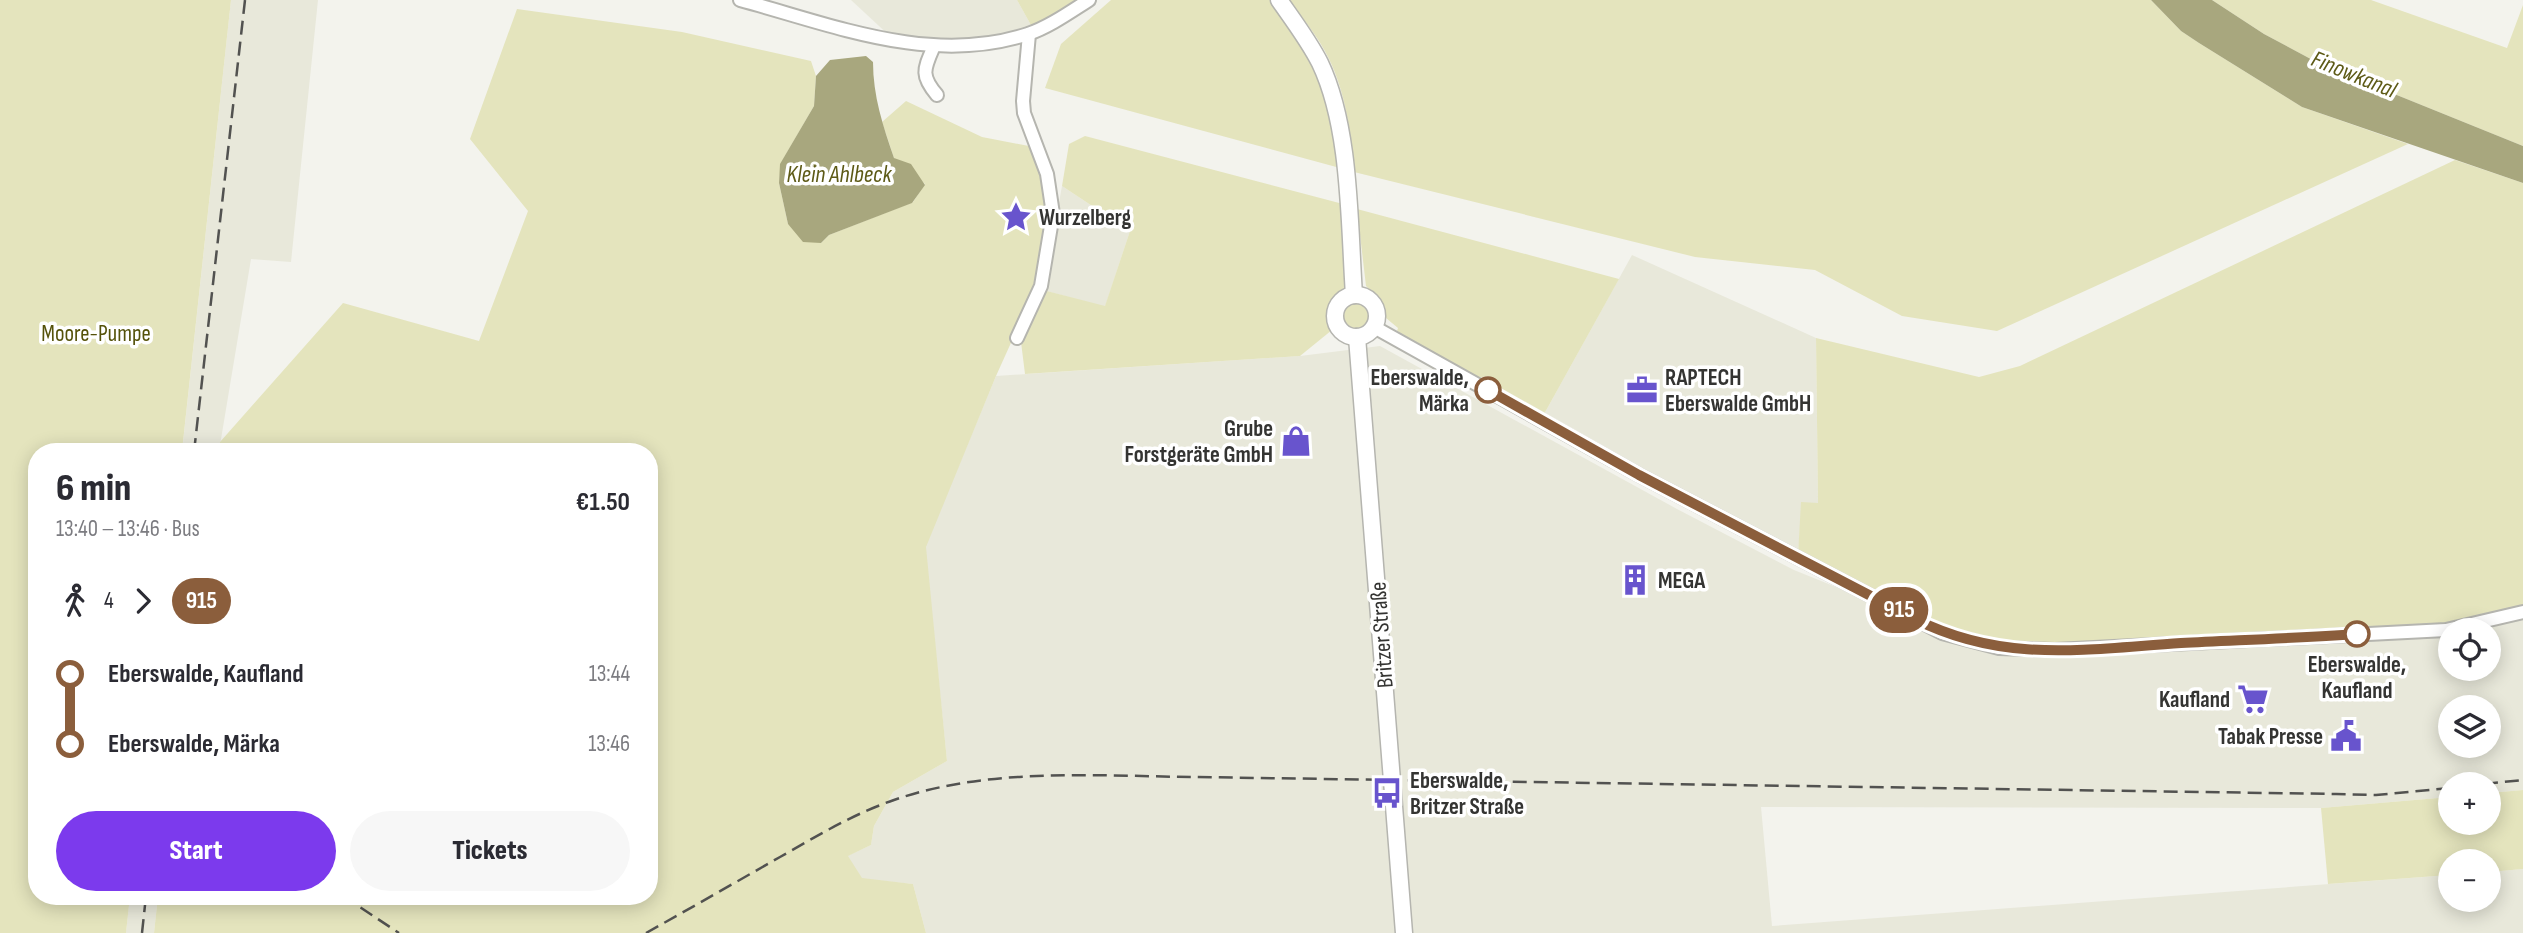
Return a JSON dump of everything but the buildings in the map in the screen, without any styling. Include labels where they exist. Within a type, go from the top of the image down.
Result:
[{"type":"main road","points":[[1279,0],[1320,63],[1335,106],[1344,162],[1354,295]]},
{"type":"main road","points":[[1354,295],[1372,302],[1377,314],[1374,327],[1367,334],[1357,337],[1344,333],[1335,319],[1340,303],[1354,295]]},
{"type":"main road","name":"Britzer Straße","points":[[1357,337],[1404,933]]},
{"type":"street","points":[[740,0],[898,42],[934,46],[978,46],[1029,34],[1089,0]]},
{"type":"street","points":[[1017,338],[1041,286],[1053,214],[1047,174],[1024,113],[1029,34]]},
{"type":"street","points":[[934,46],[924,69],[927,83],[937,95]]},
{"type":"street","points":[[1374,327],[1639,475],[1942,633],[1970,641],[1999,648],[2055,650],[2446,630],[2523,612]]},
{"type":"shaded area","points":[[231,0],[318,0],[291,262],[251,259],[220,443],[183,443]]},
{"type":"shaded area","points":[[851,0],[1017,0],[1032,27],[968,46],[893,39]]},
{"type":"shaded area","points":[[1062,186],[1130,231],[1105,307],[1043,290]]},
{"type":"shaded area","points":[[1632,255],[1816,338],[1818,503],[1802,503],[1798,555],[1543,416]]},
{"type":"shaded area","points":[[1380,346],[1794,570],[1915,619],[2523,612],[2523,790],[2501,792],[2501,772],[2438,772],[2438,798],[2321,808],[1761,807],[1772,926],[2438,876],[2438,912],[2501,912],[2501,871],[2523,869],[2523,933],[926,933],[913,884],[862,879],[847,856],[871,845],[874,826],[893,792],[947,761],[925,547],[996,376],[1300,356]]},
{"type":"shaded area","points":[[129,905],[157,905],[154,933],[126,933]]},
{"type":"green space","name":"Moore-Pumpe","points":[[0,0],[231,0],[183,443],[28,443],[28,905],[129,905],[126,933],[0,933]]},
{"type":"green space","points":[[1017,0],[1079,0],[1032,27]]},
{"type":"green space","points":[[1111,0],[1273,0],[1306,47],[1324,86],[1340,168],[1045,88],[1061,44]]},
{"type":"green space","points":[[1289,0],[2151,0],[2181,31],[2302,107],[2408,144],[1997,331],[1902,316],[1815,270],[1695,257],[1354,172],[1347,114],[1335,72],[1320,44]]},
{"type":"green space","points":[[2212,0],[2371,0],[2507,48],[2523,5],[2523,146],[2320,64],[2264,34]]},
{"type":"green space","points":[[517,9],[682,32],[811,61],[816,76],[814,106],[781,163],[779,183],[788,224],[821,243],[829,235],[913,202],[925,184],[894,158],[882,122],[906,101],[982,137],[1034,147],[1043,176],[1048,213],[1037,285],[996,376],[926,547],[947,761],[893,792],[874,826],[871,845],[848,856],[862,878],[913,884],[926,933],[154,933],[157,905],[658,905],[658,443],[220,443],[343,303],[479,341],[528,211],[470,139]]},
{"type":"green space","points":[[1085,136],[1343,204],[1347,287],[1333,310],[1332,330],[1300,356],[1025,374],[1021,342],[1043,290],[1105,306],[1130,231],[1062,186],[1069,144]]},
{"type":"green space","points":[[2455,160],[2523,183],[2523,612],[2497,618],[2438,618],[2438,630],[2055,650],[1970,641],[1798,555],[1801,502],[1818,503],[1816,338],[1979,377],[2020,366]]},
{"type":"green space","points":[[1357,209],[1619,279],[1543,416],[1503,392],[1499,384],[1488,376],[1478,378],[1397,331],[1398,328],[1386,318],[1381,301],[1366,286]]},
{"type":"green space","points":[[1356,302],[1366,306],[1370,316],[1366,326],[1356,330],[1346,326],[1342,316],[1346,306]]},
{"type":"green space","points":[[2523,790],[2523,869],[2501,871],[2501,849],[2438,849],[2438,876],[2328,884],[2321,808],[2438,798],[2438,835],[2501,835],[2501,792]]},
{"type":"water","points":[[2151,0],[2212,0],[2264,34],[2320,64],[2523,146],[2523,183],[2302,107],[2181,31]]},
{"type":"water","name":"Klein Ahlbeck","points":[[866,56],[873,62],[877,99],[894,158],[911,164],[925,185],[912,203],[829,235],[821,243],[803,242],[788,224],[779,183],[780,164],[814,106],[816,76],[830,60]]},
{"type":"railway","points":[[195,443],[245,0]]},
{"type":"railway","points":[[646,933],[864,812],[930,789],[1005,778],[1119,776],[2376,795],[2438,789]]},
{"type":"railway","points":[[2501,782],[2523,780]]},
{"type":"railway","points":[[142,933],[145,905]]},
{"type":"railway","points":[[357,905],[399,933]]},
{"type":"bus line","name":"915","points":[[1488,390],[1639,475],[1915,619],[1942,633],[1970,641],[1999,648],[2055,650],[2357,634]]},
{"type":"place","name":"Wurzelberg","points":[[1016,217]]},
{"type":"place","name":"Eberswalde, Märka","points":[[1488,390]]},
{"type":"place","name":"RAPTECH Eberswalde GmbH","points":[[1642,390]]},
{"type":"place","name":"Grube Forstgeräte GmbH","points":[[1296,441]]},
{"type":"place","name":"MEGA","points":[[1635,580]]},
{"type":"place","name":"Eberswalde, Kaufland","points":[[2357,634]]},
{"type":"place","name":"Kaufland","points":[[2253,699]]},
{"type":"place","name":"Tabak Presse","points":[[2346,736]]},
{"type":"place","name":"Eberswalde, Britzer Straße","points":[[1387,793]]},
{"type":"water label","name":"Finowkanal","points":[[2354,74]]}]
